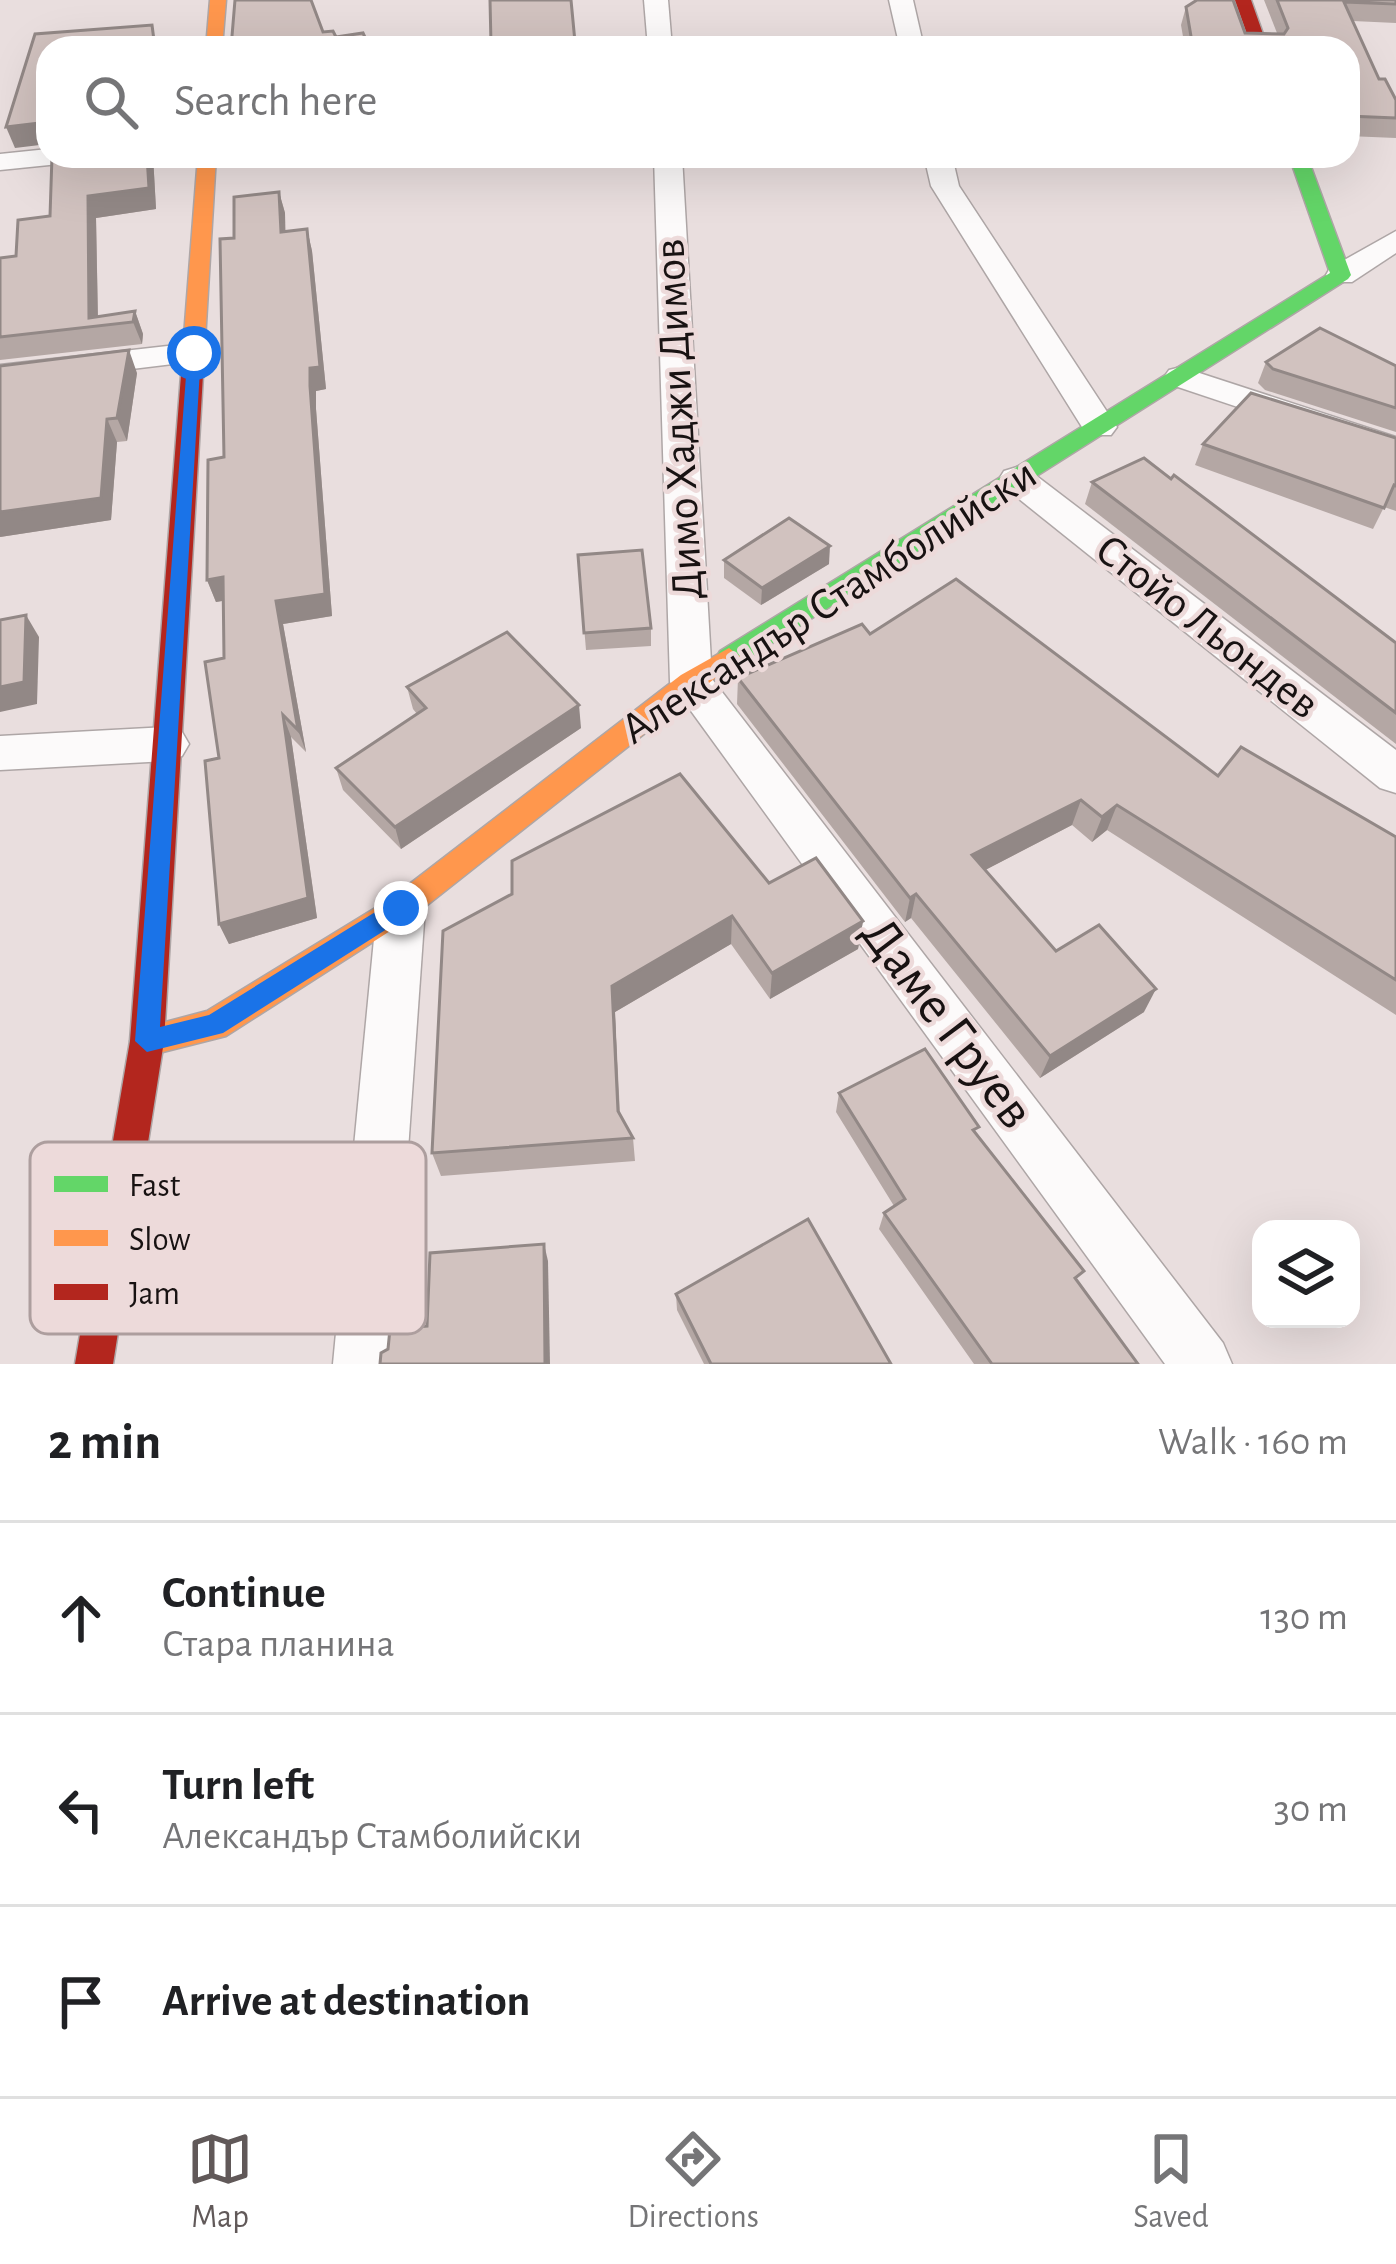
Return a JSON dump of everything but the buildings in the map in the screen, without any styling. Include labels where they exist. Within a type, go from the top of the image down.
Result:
[{"type":"street","points":[[215,36],[218,0]]},
{"type":"street","points":[[656,0],[659,36]]},
{"type":"street","points":[[901,0],[909,36]]},
{"type":"street","points":[[1243,0],[1256,36]]},
{"type":"street","points":[[0,162],[36,158]]},
{"type":"street","points":[[130,1142],[147,1041],[206,168]]},
{"type":"street","name":"Димо Хаджи Димов","points":[[669,168],[691,682]]},
{"type":"street","points":[[941,168],[945,185],[1099,427]]},
{"type":"street","points":[[1302,168],[1341,275]]},
{"type":"street","name":"Александър Стамболийски","points":[[147,1041],[214,1025],[401,908],[691,682],[1396,240]]},
{"type":"street","points":[[0,375],[194,353]]},
{"type":"street","points":[[1181,377],[1396,449]]},
{"type":"street","name":"Стойо Льондев","points":[[1017,479],[1396,776]]},
{"type":"street","name":"Даме Груев","points":[[691,682],[1202,1364]]},
{"type":"street","points":[[0,753],[167,744]]},
{"type":"street","points":[[382,1142],[401,908]]},
{"type":"street","points":[[94,1364],[99,1334]]},
{"type":"street","points":[[363,1364],[366,1334]]},
{"type":"traffic: fast","points":[[729,658],[1341,275],[1302,168]]},
{"type":"traffic: slow","points":[[215,36],[218,0]]},
{"type":"traffic: slow","points":[[192,375],[206,168]]},
{"type":"traffic: slow","points":[[147,1041],[214,1025],[401,908],[691,682],[729,658]]},
{"type":"traffic: jam","points":[[1243,0],[1256,36]]},
{"type":"traffic: jam","points":[[130,1142],[147,1041],[192,375]]},
{"type":"traffic: jam","points":[[94,1364],[99,1334]]},
{"type":"route","points":[[194,353],[147,1041],[214,1025],[401,908]]}]
